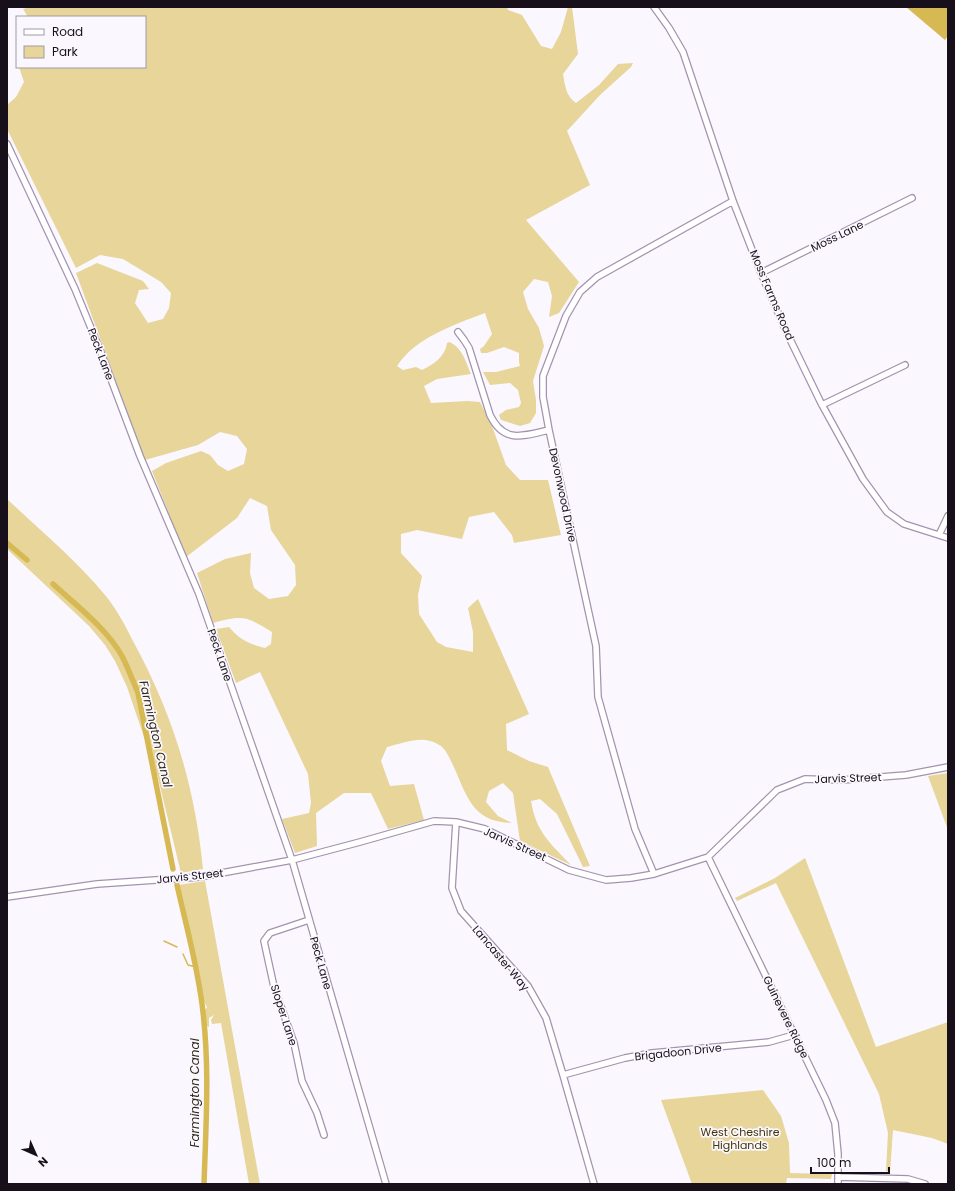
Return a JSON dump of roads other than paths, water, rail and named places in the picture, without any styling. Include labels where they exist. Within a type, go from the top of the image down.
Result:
[{"type":"street","name":"Moss Farms Road","points":[[654,7],[669,28],[683,52],[733,201],[761,273],[786,331],[822,405],[863,479],[887,512],[904,524],[948,538]]},
{"type":"street","name":"Peck Lane","points":[[7,144],[75,289],[100,350],[137,449],[199,594],[292,860],[386,1184]]},
{"type":"street","name":"Moss Lane","points":[[761,273],[912,198]]},
{"type":"street","name":"Devonwood Drive","points":[[654,874],[636,829],[598,697],[596,646],[549,430],[543,398],[543,376],[566,316],[580,292],[597,277],[733,201]]},
{"type":"street","points":[[458,332],[469,348],[490,415],[494,424],[499,430],[514,436],[521,436],[549,430]]},
{"type":"street","points":[[822,405],[906,365]]},
{"type":"street","points":[[939,535],[948,516]]},
{"type":"street","name":"Jarvis Street","points":[[7,897],[97,884],[200,877],[292,860],[434,820],[456,822],[485,829],[569,870],[606,880],[631,878],[654,874],[708,856],[777,790],[805,779],[842,780],[906,775],[948,767]]},
{"type":"street","name":"Lancaster Way","points":[[456,822],[452,888],[461,911],[528,986],[546,1018],[594,1184]]},
{"type":"street","name":"Guinevere Ridge","points":[[708,856],[826,1100],[835,1123],[838,1154],[838,1184]]},
{"type":"street","name":"Sloper Lane","points":[[309,920],[270,933],[264,941],[274,987],[294,1042],[302,1081],[317,1113],[324,1135]]},
{"type":"street","name":"Brigadoon Drive","points":[[563,1075],[625,1058],[652,1053],[769,1042],[794,1035]]},
{"type":"street","points":[[838,1177],[908,1179],[925,1184]]},
{"type":"waterway","name":"Farmington Canal","points":[[7,543],[27,560]]},
{"type":"waterway","name":"Farmington Canal","points":[[53,584],[108,636],[122,656],[130,674],[138,693],[173,869]]},
{"type":"waterway","name":"Farmington Canal","points":[[177,885],[197,974],[204,1026],[207,1072],[204,1184]]},
{"type":"waterway","points":[[164,941],[177,947]]},
{"type":"waterway","points":[[183,954],[188,965],[196,967]]},
{"type":"park label","name":"West Cheshire Highlands","points":[[740,1138]]}]
